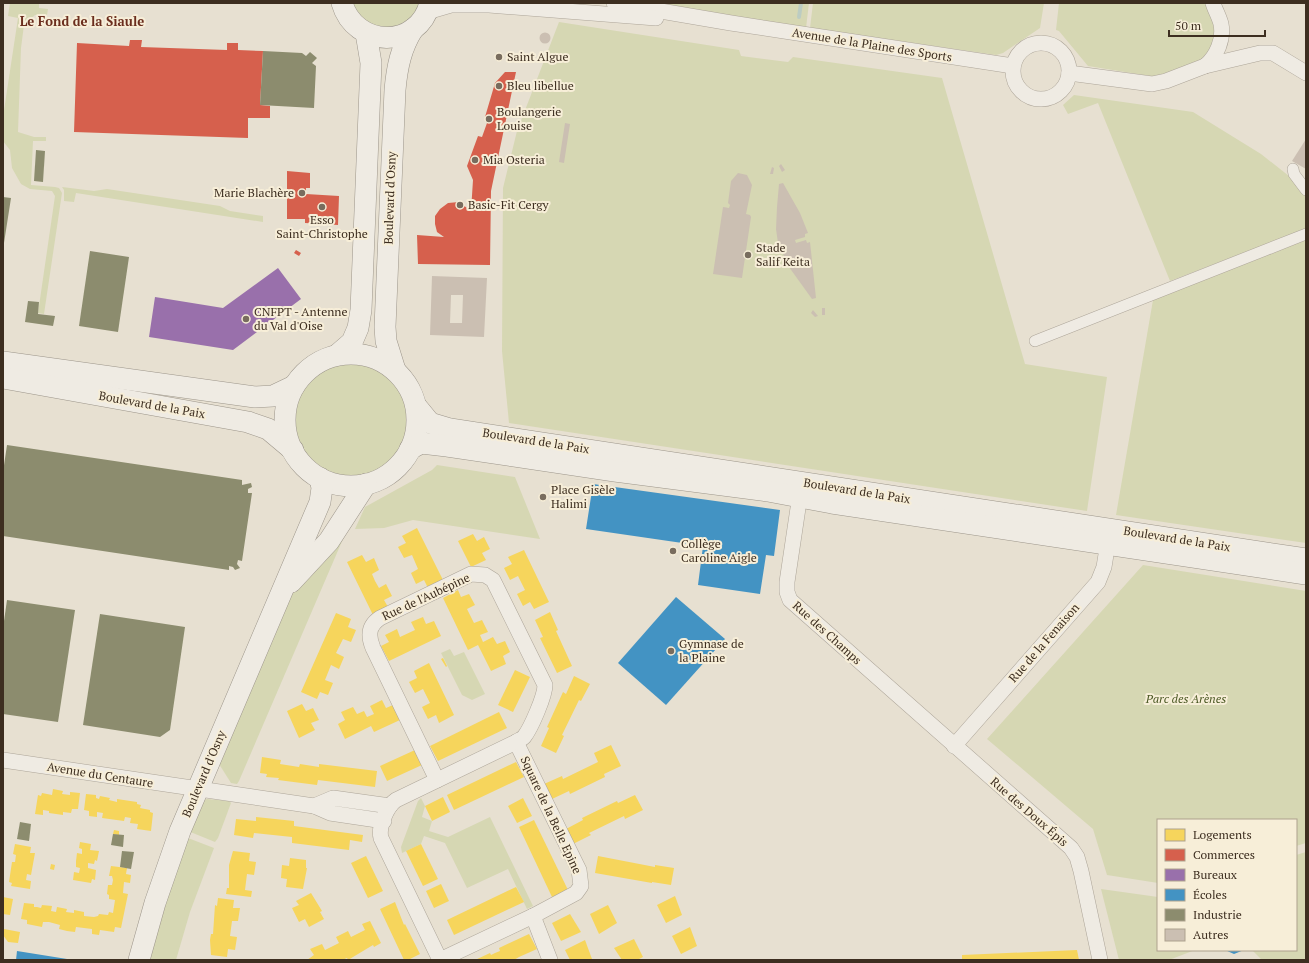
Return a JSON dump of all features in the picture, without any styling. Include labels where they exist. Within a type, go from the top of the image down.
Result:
[{"type":"main road","points":[[342,3],[351,21],[366,33],[387,38],[401,35],[413,29]]},
{"type":"main road","name":"Boulevard d'Osny","points":[[395,370],[388,351],[385,331],[395,90],[399,57],[413,29],[429,7]]},
{"type":"main road","name":"Boulevard d'Osny","points":[[337,355],[352,342],[358,328],[361,310],[370,63],[366,33]]},
{"type":"main road","points":[[355,354],[372,357],[395,370],[407,384],[416,406],[417,426],[410,448],[395,468],[382,478],[366,484],[342,485],[320,478],[305,466],[293,450],[286,430],[288,403],[294,386],[302,376],[314,365],[337,355],[355,354]]},
{"type":"main road","name":"Boulevard de la Paix","points":[[3,362],[255,398],[272,396],[294,386]]},
{"type":"main road","name":"Boulevard de la Paix","points":[[3,378],[248,422],[268,429],[293,450]]},
{"type":"main road","name":"Boulevard de la Paix","points":[[416,406],[430,423],[450,429],[801,490],[1109,537],[1306,574]]},
{"type":"main road","name":"Boulevard de la Paix","points":[[410,448],[421,443],[768,491],[801,490]]},
{"type":"main road","name":"Boulevard d'Osny","points":[[139,960],[160,885],[196,789],[282,593],[320,502],[322,488],[320,478]]},
{"type":"main road","name":"Boulevard d'Osny","points":[[282,593],[329,541],[366,484]]},
{"type":"main road","name":"Boulevard de la Paix","points":[[1109,537],[1306,559]]},
{"type":"street","points":[[1205,66],[1213,58],[1221,40],[1221,24],[1213,3]]},
{"type":"street","name":"Avenue de la Plaine des Sports","points":[[429,7],[466,4],[522,7],[611,7],[1013,66]]},
{"type":"street","points":[[1044,43],[1052,45],[1065,56],[1069,74],[1060,91],[1055,95],[1040,99],[1030,97],[1019,88],[1013,76],[1013,66],[1015,58],[1027,46],[1044,43]]},
{"type":"street","points":[[1069,74],[1152,84],[1166,81],[1205,66],[1256,54],[1273,53],[1306,73]]},
{"type":"street","points":[[1306,176],[1291,167],[1294,174],[1306,190]]},
{"type":"street","points":[[1035,341],[1306,234]]},
{"type":"street","name":"Rue des Champs","points":[[801,490],[787,582],[787,592],[790,600],[954,746]]},
{"type":"street","name":"Rue de la Fenaison","points":[[954,746],[1098,582],[1102,572],[1109,537]]},
{"type":"street","name":"Rue de l'Aubépine","points":[[437,780],[373,648],[370,639],[370,629],[373,623],[380,618],[471,574],[486,575],[493,580],[544,685],[542,698],[529,728],[523,738],[516,742]]},
{"type":"street","name":"Square de la Belle Epine","points":[[516,742],[581,877],[582,886],[576,893],[533,916],[440,960],[381,838],[380,832],[390,806],[396,800],[437,780],[516,742]]},
{"type":"street","name":"Rue des Doux Épis","points":[[954,746],[1074,852],[1081,871],[1100,960]]},
{"type":"street","name":"Avenue du Centaure","points":[[3,760],[196,789]]},
{"type":"street","points":[[196,789],[314,806],[330,813],[384,821]]},
{"type":"street","points":[[314,806],[333,798],[390,806]]},
{"type":"street","points":[[533,916],[550,960]]},
{"type":"green space","points":[[10,3],[39,3],[39,8],[48,9],[47,15],[35,15],[24,25],[21,48],[18,132],[34,137],[46,137],[46,141],[33,141],[31,185],[59,188],[62,193],[44,314],[38,313],[55,196],[52,191],[30,189],[21,184],[12,168],[10,150],[3,141],[3,117],[18,18],[8,16]]},
{"type":"green space","points":[[351,3],[420,3],[414,14],[405,21],[396,26],[386,27],[375,26],[366,21],[357,14]]},
{"type":"green space","points":[[639,3],[809,3],[806,28]]},
{"type":"green space","points":[[813,3],[1044,3],[1040,28],[1003,53],[996,55],[810,28]]},
{"type":"green space","points":[[1059,3],[1209,3],[1217,29],[1216,42],[1201,60],[1156,77],[1088,66],[1059,31],[1056,30]]},
{"type":"green space","name":"Stade Salif Keita","points":[[559,22],[739,50],[741,56],[788,62],[793,57],[942,78],[1025,364],[1107,377],[1087,511],[509,423],[502,351],[503,188],[517,131]]},
{"type":"green space","points":[[1074,95],[1193,112],[1261,154],[1294,180],[1306,197],[1306,229],[1170,281],[1098,103],[1068,114],[1063,105]]},
{"type":"green space","points":[[62,187],[94,191],[107,189],[220,206],[230,211],[263,216],[263,222],[76,193],[74,202],[64,201],[64,190]]},
{"type":"green space","points":[[1306,240],[1306,543],[1116,515],[1153,300]]},
{"type":"green space","points":[[351,363],[362,364],[373,368],[383,373],[391,380],[398,388],[403,398],[407,409],[407,431],[403,442],[398,452],[391,460],[383,467],[373,472],[362,476],[351,477],[340,476],[329,472],[319,467],[311,460],[304,452],[299,442],[295,431],[294,420],[295,409],[299,398],[304,388],[311,380],[319,373],[329,368],[340,364]]},
{"type":"green space","points":[[437,465],[515,477],[540,539],[413,520],[384,528],[355,529],[365,507],[432,470]]},
{"type":"green space","points":[[349,525],[239,781],[237,784],[231,783],[219,764],[293,589]]},
{"type":"green space","name":"Parc des Arènes","points":[[1143,565],[1306,591],[1306,843],[1297,846],[1297,819],[1157,819],[1157,883],[1107,875],[1093,829],[987,739]]},
{"type":"green space","points":[[450,649],[454,656],[464,652],[485,694],[472,700],[462,695],[441,653]]},
{"type":"green space","points":[[421,798],[425,806],[422,817],[432,821],[429,831],[448,837],[490,817],[533,906],[527,909],[508,869],[467,888],[445,843],[424,836],[421,844],[402,853],[401,847],[418,801]]},
{"type":"green space","points":[[204,800],[229,801],[231,803],[218,838],[215,842],[188,831]]},
{"type":"green space","points":[[188,838],[214,848],[190,912],[176,960],[145,960]]},
{"type":"green space","points":[[1306,852],[1306,960],[1262,960],[1253,951],[1297,951],[1297,855]]},
{"type":"green space","points":[[1101,889],[1157,897],[1157,951],[1192,951],[1169,960],[1119,960]]},
{"type":"building: Logements","points":[[417,528],[443,580],[428,588],[424,580],[416,584],[411,573],[418,569],[412,555],[404,558],[398,547],[406,543],[402,536]]},
{"type":"building: Logements","points":[[473,534],[477,541],[484,537],[490,549],[482,553],[486,560],[471,567],[458,541]]},
{"type":"building: Logements","points":[[524,550],[549,602],[534,609],[530,602],[523,606],[517,594],[525,590],[518,576],[510,580],[504,568],[512,564],[508,557]]},
{"type":"building: Logements","points":[[362,555],[366,562],[374,558],[379,570],[372,574],[375,581],[379,588],[386,584],[392,596],[384,600],[388,607],[373,615],[347,562]]},
{"type":"building: Logements","points":[[458,590],[461,597],[469,594],[475,605],[467,609],[474,623],[482,620],[488,632],[480,635],[483,642],[493,637],[497,644],[505,641],[510,652],[503,656],[506,664],[491,671],[478,645],[468,650],[443,598]]},
{"type":"building: Logements","points":[[550,612],[558,630],[556,631],[572,666],[557,673],[540,638],[543,637],[535,620]]},
{"type":"building: Logements","points":[[336,613],[351,619],[348,627],[356,630],[351,642],[343,639],[336,653],[344,657],[339,669],[331,665],[325,680],[333,683],[328,695],[320,692],[317,699],[301,692]]},
{"type":"building: Logements","points":[[423,617],[426,624],[434,621],[441,636],[389,661],[381,646],[389,642],[385,635],[397,629],[400,637],[415,630],[411,622]]},
{"type":"building: Logements","points":[[443,658],[447,666],[446,667],[441,659]]},
{"type":"building: Logements","points":[[429,663],[454,715],[439,723],[436,715],[428,719],[422,707],[430,703],[423,689],[415,693],[409,682],[417,678],[414,671]]},
{"type":"building: Logements","points":[[515,670],[530,677],[513,712],[498,705]]},
{"type":"building: Logements","points":[[574,676],[590,684],[581,701],[579,700],[562,735],[564,736],[556,753],[541,746],[549,728],[547,727],[563,692],[566,694]]},
{"type":"building: Logements","points":[[382,700],[386,708],[393,705],[400,720],[374,732],[371,726],[345,739],[338,724],[345,720],[341,712],[353,707],[357,714],[364,711],[367,717],[374,714],[370,706]]},
{"type":"building: Logements","points":[[302,704],[306,711],[313,708],[319,720],[311,723],[315,730],[299,738],[287,711]]},
{"type":"building: Logements","points":[[499,712],[507,728],[438,761],[430,746]]},
{"type":"building: Logements","points":[[611,745],[621,766],[604,774],[605,777],[570,794],[569,791],[552,799],[544,784],[562,776],[563,779],[598,762],[594,753]]},
{"type":"building: Logements","points":[[415,750],[422,765],[387,781],[380,766]]},
{"type":"building: Logements","points":[[262,757],[281,760],[280,764],[299,767],[300,764],[319,767],[319,764],[377,771],[375,787],[318,780],[317,785],[266,777],[267,774],[260,773]]},
{"type":"building: Logements","points":[[516,762],[524,777],[454,810],[447,795]]},
{"type":"building: Logements","points":[[53,789],[63,791],[62,794],[70,795],[70,792],[80,793],[78,809],[72,809],[71,813],[63,812],[63,815],[49,813],[49,811],[43,810],[43,815],[35,814],[38,795],[41,796],[42,793],[52,795]]},
{"type":"building: Logements","points":[[86,794],[96,795],[96,798],[99,799],[100,796],[110,798],[109,800],[117,802],[117,799],[137,802],[137,804],[141,805],[140,808],[150,810],[150,812],[153,813],[151,831],[137,829],[138,824],[130,823],[131,818],[125,817],[124,821],[102,818],[103,813],[97,812],[97,817],[89,816],[89,811],[84,810]]},
{"type":"building: Logements","points":[[635,795],[643,810],[625,819],[624,816],[589,833],[591,835],[573,844],[566,829],[583,820],[582,818],[617,801],[618,803]]},
{"type":"building: Logements","points":[[443,797],[450,812],[432,821],[425,806]]},
{"type":"building: Logements","points":[[523,798],[532,816],[517,823],[508,806]]},
{"type":"building: Logements","points":[[256,817],[294,821],[294,826],[363,835],[362,842],[350,840],[349,850],[292,843],[292,837],[254,833],[253,838],[234,835],[236,819],[256,821]]},
{"type":"building: Logements","points":[[534,820],[568,890],[552,897],[519,827]]},
{"type":"building: Logements","points":[[114,830],[119,831],[119,835],[113,834]]},
{"type":"building: Logements","points":[[80,842],[91,844],[90,850],[99,851],[97,861],[95,860],[94,864],[88,863],[88,868],[96,870],[95,880],[92,879],[91,883],[73,880],[74,872],[79,873],[80,868],[76,867],[76,861],[77,853],[82,854],[82,849],[79,848]]},
{"type":"building: Logements","points":[[15,844],[31,847],[30,853],[35,853],[31,875],[27,874],[26,880],[31,881],[30,889],[11,886],[12,883],[9,882],[12,862],[15,862],[16,855],[13,854]]},
{"type":"building: Logements","points":[[421,844],[438,879],[423,886],[406,851]]},
{"type":"building: Logements","points":[[233,851],[250,853],[249,861],[256,862],[254,875],[247,874],[245,890],[252,891],[251,897],[226,894],[227,888],[229,888],[229,865]]},
{"type":"building: Logements","points":[[366,856],[383,891],[368,898],[351,863]]},
{"type":"building: Logements","points":[[598,856],[655,867],[655,865],[674,868],[671,885],[595,873]]},
{"type":"building: Logements","points":[[290,858],[306,860],[307,868],[303,889],[286,887],[287,879],[281,878],[282,865],[289,866]]},
{"type":"building: Logements","points":[[51,864],[55,865],[54,870],[50,869]]},
{"type":"building: Logements","points":[[111,866],[127,868],[126,874],[131,875],[130,883],[124,882],[123,893],[128,894],[121,928],[115,927],[114,932],[100,930],[99,935],[92,934],[92,929],[76,927],[75,932],[67,931],[59,929],[60,925],[49,922],[43,922],[42,927],[27,924],[27,920],[21,919],[24,903],[34,904],[34,907],[41,908],[42,905],[52,906],[51,911],[56,912],[57,907],[67,909],[66,912],[74,913],[74,910],[84,912],[84,916],[94,917],[98,916],[99,914],[108,915],[109,912],[113,913],[115,900],[109,899],[109,895],[107,894],[108,885],[112,885],[113,880],[112,876],[109,876]]},
{"type":"building: Logements","points":[[441,884],[449,901],[434,908],[426,891]]},
{"type":"building: Logements","points":[[516,887],[524,902],[454,935],[447,920]]},
{"type":"building: Logements","points":[[311,893],[322,911],[320,912],[324,919],[309,927],[305,919],[299,922],[292,908],[299,905],[296,901]]},
{"type":"building: Logements","points":[[675,896],[682,915],[666,923],[657,905]]},
{"type":"building: Logements","points":[[3,897],[13,899],[10,915],[3,914]]},
{"type":"building: Logements","points":[[218,898],[234,900],[233,908],[240,908],[238,921],[232,921],[230,936],[237,937],[235,950],[228,949],[227,957],[211,955],[210,940],[211,934],[213,934],[215,905],[217,906]]},
{"type":"building: Logements","points":[[395,902],[404,925],[405,924],[420,954],[408,960],[404,960],[380,909]]},
{"type":"building: Logements","points":[[608,905],[617,923],[599,934],[590,914]]},
{"type":"building: Logements","points":[[570,914],[581,932],[561,941],[552,923]]},
{"type":"building: Logements","points":[[370,921],[381,943],[374,947],[373,945],[348,960],[347,958],[342,960],[307,960],[314,955],[310,949],[322,944],[325,950],[339,943],[336,937],[348,931],[351,937],[365,930],[362,924]]},
{"type":"building: Logements","points":[[690,927],[697,946],[681,954],[672,936]]},
{"type":"building: Logements","points":[[4,929],[20,932],[18,943],[8,942],[3,935]]},
{"type":"building: Logements","points":[[529,934],[537,949],[514,960],[475,960],[490,953],[491,955],[500,951],[499,948]]},
{"type":"building: Logements","points":[[634,939],[643,957],[637,960],[622,960],[614,948]]},
{"type":"building: Logements","points":[[585,940],[592,959],[570,960],[565,950]]},
{"type":"building: Logements","points":[[1077,950],[1079,960],[962,960],[962,955]]},
{"type":"building: Commerces","points":[[130,40],[142,40],[141,47],[227,50],[227,43],[238,43],[238,50],[263,51],[260,105],[270,106],[270,118],[248,118],[248,138],[74,132],[77,43],[129,46]]},
{"type":"building: Commerces","points":[[505,72],[516,72],[491,191],[490,265],[418,264],[417,235],[444,237],[437,232],[435,224],[435,216],[440,209],[448,203],[459,202],[471,211],[473,180],[467,166],[478,136],[482,137],[487,123],[485,117],[495,83]]},
{"type":"building: Commerces","points":[[287,171],[310,173],[310,188],[306,188],[306,194],[339,196],[338,225],[305,223],[305,219],[287,219]]},
{"type":"building: Commerces","points":[[296,250],[301,253],[299,256],[294,253]]},
{"type":"building: Bureaux","points":[[278,268],[301,299],[233,350],[149,337],[155,297],[223,308]]},
{"type":"building: Écoles","points":[[593,484],[780,510],[774,556],[766,555],[760,594],[698,585],[703,546],[586,529]]},
{"type":"building: Écoles","name":"Gymnase de la Plaine","points":[[676,597],[725,639],[666,705],[618,663]]},
{"type":"building: Écoles","points":[[17,951],[67,959],[67,960],[16,960]]},
{"type":"building: Écoles","points":[[1227,951],[1242,951],[1234,954]]},
{"type":"building: Industrie","points":[[263,51],[302,53],[306,56],[310,52],[317,58],[312,63],[316,66],[314,108],[260,105]]},
{"type":"building: Industrie","points":[[36,150],[45,151],[43,182],[34,181]]},
{"type":"building: Industrie","points":[[3,197],[11,198],[4,243],[3,243]]},
{"type":"building: Industrie","points":[[90,251],[129,257],[118,332],[79,326]]},
{"type":"building: Industrie","points":[[28,301],[39,302],[38,314],[55,316],[53,326],[25,322]]},
{"type":"building: Industrie","points":[[7,445],[242,480],[242,485],[251,483],[252,487],[248,489],[248,493],[252,493],[242,561],[238,560],[237,564],[240,568],[235,570],[233,567],[229,566],[229,570],[3,536],[3,472]]},
{"type":"building: Industrie","points":[[7,600],[75,610],[58,722],[3,714],[3,628]]},
{"type":"building: Industrie","points":[[100,614],[185,627],[170,730],[160,737],[83,725]]},
{"type":"building: Industrie","points":[[20,822],[31,824],[29,841],[17,839]]},
{"type":"building: Industrie","points":[[113,834],[124,835],[123,847],[111,845]]},
{"type":"building: Industrie","points":[[122,851],[134,852],[131,869],[120,867]]},
{"type":"building: Autres","points":[[543,33],[547,33],[549,34],[549,42],[543,43],[540,40],[540,36]]},
{"type":"building: Autres","points":[[565,123],[570,124],[564,163],[559,162]]},
{"type":"building: Autres","points":[[1306,139],[1306,169],[1292,161]]},
{"type":"building: Autres","points":[[781,164],[785,170],[782,172],[779,166]]},
{"type":"building: Autres","points":[[772,167],[774,168],[773,174],[770,174]]},
{"type":"building: Autres","points":[[738,173],[747,175],[752,185],[746,214],[750,215],[751,217],[742,278],[713,274],[723,207],[729,208],[730,205],[728,203],[731,181]]},
{"type":"building: Autres","points":[[783,183],[800,213],[808,233],[805,234],[805,237],[795,240],[796,243],[806,240],[807,243],[810,242],[816,298],[812,299],[789,267],[778,243],[776,229],[777,207],[779,184]]},
{"type":"building: Autres","points":[[432,276],[487,278],[484,337],[430,335]],"holes":[[[451,295],[463,295],[462,323],[450,323]]]},
{"type":"building: Autres","points":[[822,308],[825,308],[825,315],[822,315]]},
{"type":"building: Autres","points":[[813,310],[818,316],[815,317],[811,313]]},
{"type":"waterway","points":[[799,17],[801,3]]},
{"type":"place","name":"Saint Algue","points":[[499,57]]},
{"type":"place","name":"Bleu libellue","points":[[499,86]]},
{"type":"place","name":"Boulangerie Louise","points":[[489,119]]},
{"type":"place","name":"Mia Osteria","points":[[475,160]]},
{"type":"place","name":"Marie Blachère","points":[[302,193]]},
{"type":"place","name":"Basic-Fit Cergy","points":[[460,205]]},
{"type":"place","name":"Esso Saint-Christophe","points":[[322,207]]},
{"type":"place","name":"Stade Salif Keita","points":[[748,255]]},
{"type":"place","name":"CNFPT - Antenne du Val d'Oise","points":[[246,319]]},
{"type":"place","name":"Place Gisèle Halimi","points":[[543,497]]},
{"type":"place","name":"Collège Caroline Aigle","points":[[673,551]]},
{"type":"place","name":"Gymnase de la Plaine","points":[[671,651]]},
{"type":"district","name":"Le Fond de la Siaule","points":[[82,21]]}]
